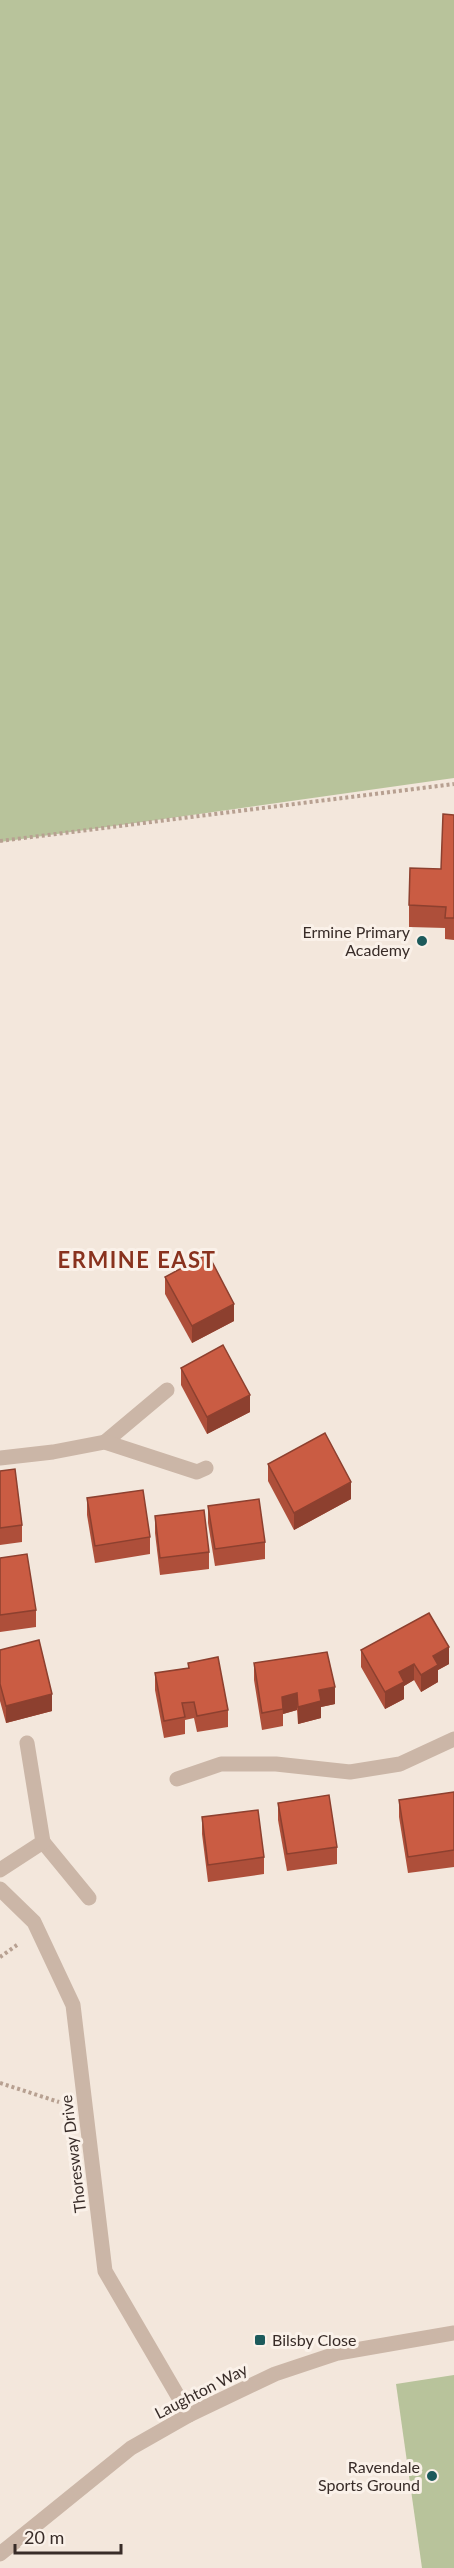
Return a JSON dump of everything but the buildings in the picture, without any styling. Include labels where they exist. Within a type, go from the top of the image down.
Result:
[{"type":"street","points":[[105,1442],[167,1390]]},
{"type":"street","points":[[0,1458],[53,1452],[105,1442],[197,1472],[206,1468]]},
{"type":"street","points":[[27,1743],[43,1842],[89,1898]]},
{"type":"street","points":[[177,1779],[221,1764],[276,1764],[350,1772],[400,1764],[452,1744]]},
{"type":"street","points":[[0,1870],[43,1842]]},
{"type":"street","name":"Thoresway Drive","points":[[0,1889],[34,1922],[73,2005],[105,2271],[189,2415]]},
{"type":"street","name":"Laughton Way","points":[[0,2554],[131,2448],[189,2415],[275,2374],[338,2353],[454,2332]]},
{"type":"path","points":[[0,841],[454,784]]},
{"type":"path","points":[[0,2083],[86,2111]]},
{"type":"green space","points":[[0,0],[454,0],[454,778],[0,842]]},
{"type":"green space","name":"Ravendale Sports Ground","points":[[454,2375],[454,2568],[422,2568],[396,2384]]},
{"type":"place","name":"Ermine Primary Academy","points":[[422,941]]},
{"type":"place","name":"Bilsby Close","points":[[260,2340]]},
{"type":"place","name":"Ravendale Sports Ground","points":[[432,2476]]},
{"type":"district","name":"ERMINE EAST","points":[[137,1260]]}]
